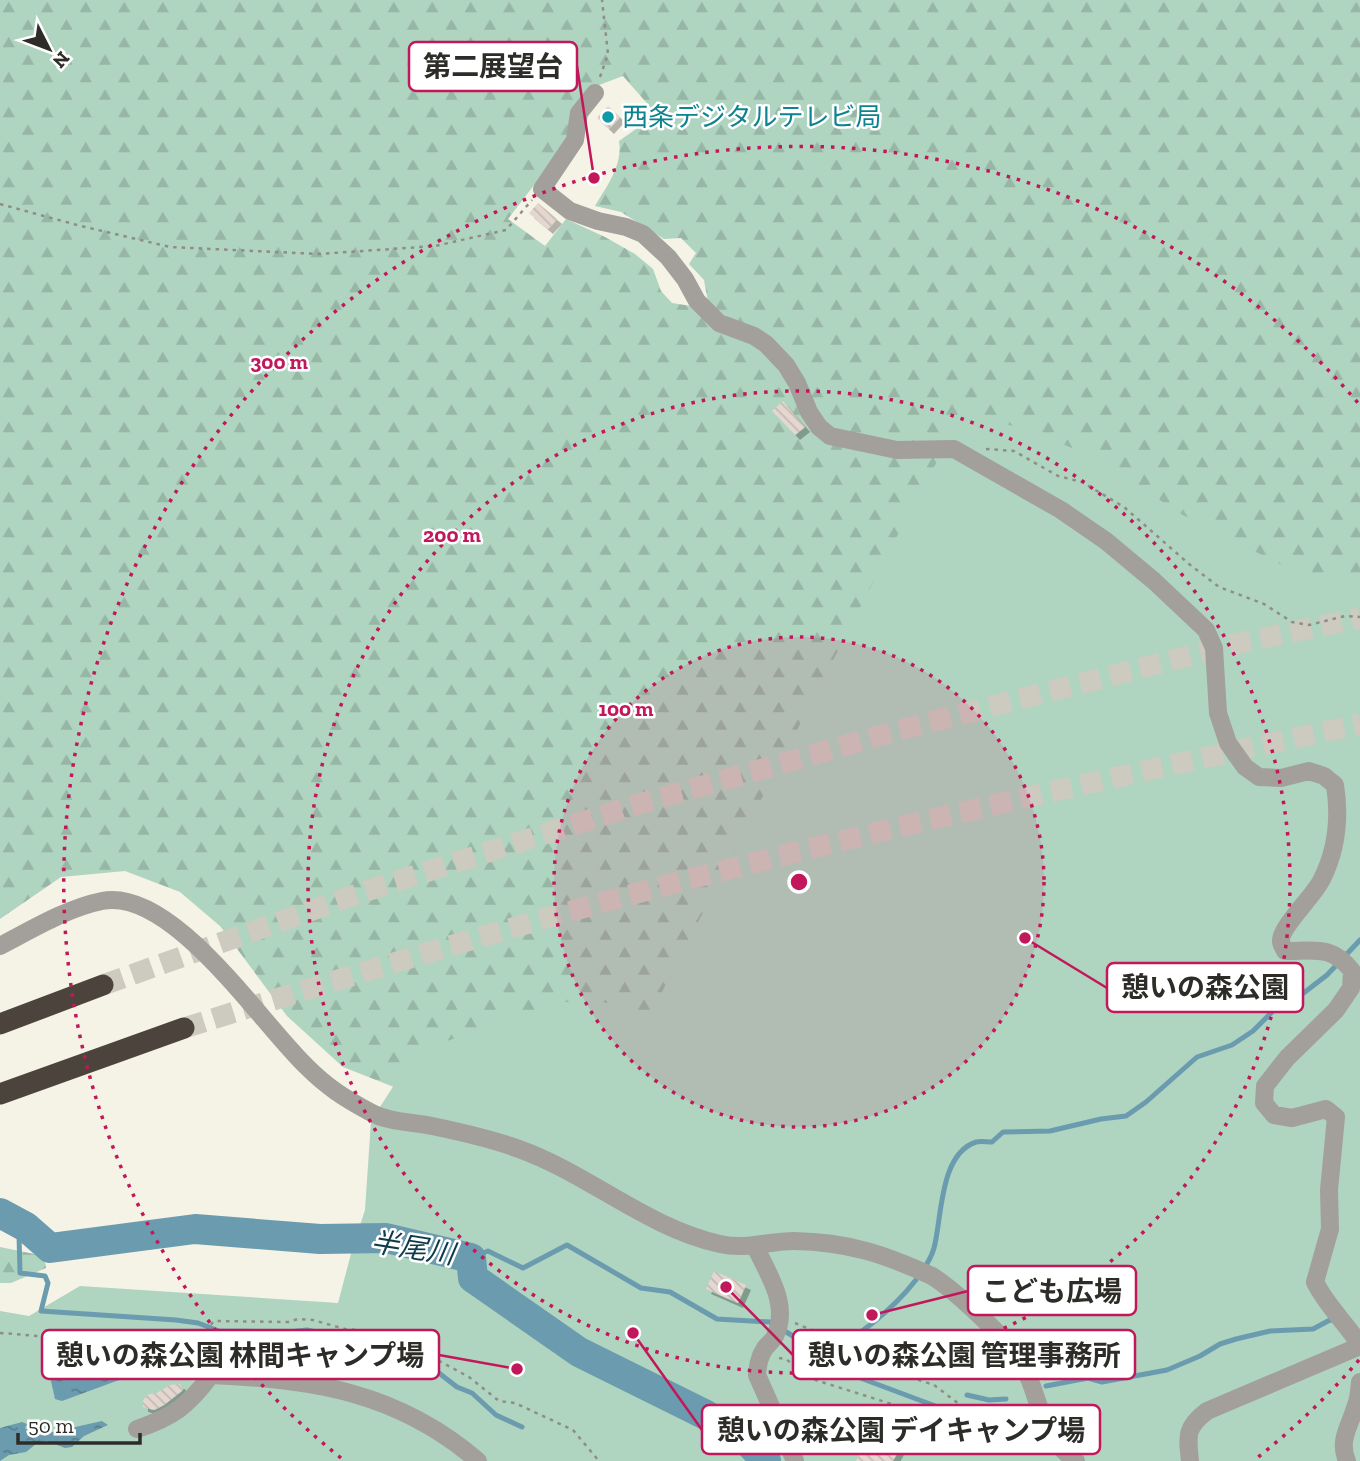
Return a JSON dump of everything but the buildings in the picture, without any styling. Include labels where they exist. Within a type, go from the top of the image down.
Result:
[{"type":"highway","points":[[0,1024],[103,985]]},
{"type":"highway","points":[[0,1094],[184,1028]]},
{"type":"street","points":[[595,93],[579,113],[575,140],[542,189],[570,211],[643,234],[668,257],[697,301],[719,323],[754,336],[766,344],[786,365],[809,412],[819,427],[830,436],[897,450],[954,449],[1060,510],[1106,541],[1206,630],[1214,648],[1218,713],[1228,743],[1245,767],[1259,777],[1281,778],[1309,771],[1324,776],[1335,785],[1338,806],[1336,841],[1322,880],[1306,905],[1285,927],[1281,941],[1285,951],[1329,951],[1342,958],[1352,971],[1351,988],[1336,1010],[1287,1058],[1265,1086],[1264,1103],[1274,1115],[1292,1118],[1326,1109],[1336,1117],[1329,1190],[1330,1229],[1315,1282],[1360,1346],[1207,1411],[1193,1422],[1187,1440],[1190,1461]]},
{"type":"street","points":[[0,946],[52,919],[103,901],[136,903],[172,924],[214,963],[303,1064],[334,1093],[377,1116],[444,1128],[519,1149],[562,1168],[681,1234],[723,1245],[755,1246],[792,1241],[855,1246],[932,1276],[988,1323],[1021,1363],[1043,1420],[1060,1450],[1076,1461]]},
{"type":"street","points":[[755,1246],[780,1299],[780,1319],[775,1338],[758,1360],[757,1375],[794,1461]]},
{"type":"street","points":[[137,1429],[165,1419],[188,1405],[211,1376],[294,1381],[336,1389],[376,1401],[427,1425],[478,1461]]},
{"type":"street","points":[[1347,1461],[1342,1440],[1357,1403],[1360,1382]]},
{"type":"path","points":[[595,93],[608,54],[602,0]]},
{"type":"path","points":[[0,204],[170,247],[318,254],[435,246],[506,230],[542,189]]},
{"type":"path","points":[[966,456],[990,448],[1014,451],[1058,476],[1082,482],[1124,508],[1219,587],[1264,604],[1293,622],[1309,625],[1345,616],[1360,617]]},
{"type":"path","points":[[780,1319],[838,1341],[888,1370],[934,1385],[967,1410]]},
{"type":"path","points":[[194,1344],[214,1321],[313,1320],[378,1332],[437,1358],[469,1377],[499,1401],[515,1403],[562,1423],[580,1436],[598,1461]]},
{"type":"path","points":[[0,1334],[94,1341],[156,1336],[176,1338],[194,1344],[205,1356],[211,1376]]},
{"type":"path","points":[[763,1352],[786,1359],[809,1378],[933,1417],[945,1418],[975,1410],[1018,1434],[1043,1420]]},
{"type":"green space","points":[[0,0],[1360,0],[1360,1323],[404,1091],[343,1067],[287,1016],[220,926],[180,892],[125,871],[61,877],[0,919]],"holes":[[[623,76],[652,109],[643,124],[619,141],[616,167],[595,206],[621,212],[664,239],[681,238],[696,253],[689,264],[704,280],[708,302],[691,306],[672,303],[661,291],[653,269],[635,254],[566,219],[545,246],[508,219],[571,137],[591,88]]]},
{"type":"green space","points":[[985,417],[1040,435],[1109,463],[1175,511],[1298,573],[1344,578],[1360,583],[1360,1461],[0,1461],[0,1311],[29,1316],[80,1286],[338,1303],[365,1210],[371,1121],[396,1082],[440,1044],[502,1019],[561,1002],[624,1003],[649,1017],[928,476],[958,429]]},
{"type":"green space","points":[[0,1247],[44,1256],[46,1268],[11,1283],[0,1283]]},
{"type":"water","points":[[70,1349],[86,1365],[99,1368],[133,1368],[130,1376],[62,1401],[55,1399],[51,1381],[53,1353],[57,1356],[61,1351]]},
{"type":"water","points":[[102,1421],[108,1425],[84,1436],[72,1447],[65,1448],[47,1441],[0,1461],[0,1428],[22,1422],[27,1424],[25,1428],[35,1436]]},
{"type":"waterway","points":[[824,1357],[884,1313],[906,1292],[923,1270],[934,1248],[949,1173],[964,1149],[976,1142],[992,1142],[1003,1132],[1050,1131],[1126,1116],[1197,1057],[1232,1045],[1253,1031],[1273,1011],[1301,995],[1327,975],[1360,940]]},
{"type":"waterway","name":"半尾川","points":[[0,1213],[26,1227],[50,1248],[195,1229],[320,1239],[386,1238],[471,1258],[473,1278],[579,1352],[742,1435],[766,1461]]},
{"type":"waterway","points":[[10,1218],[19,1235],[20,1273],[45,1276],[48,1283],[41,1311],[176,1320],[198,1323],[219,1331],[307,1330],[370,1344],[435,1370],[457,1387],[472,1393],[496,1415],[522,1427]]},
{"type":"waterway","points":[[471,1258],[488,1251],[523,1268],[567,1245],[641,1288],[670,1292],[717,1319],[770,1322],[863,1379],[938,1407]]},
{"type":"waterway","points":[[1046,1386],[1088,1378],[1102,1382],[1167,1370],[1236,1339],[1270,1331],[1313,1329],[1330,1320],[1336,1321]]},
{"type":"waterway","points":[[967,1395],[989,1400],[1006,1399]]},
{"type":"tunnel","points":[[103,985],[363,892],[632,806],[914,726],[1244,642],[1360,618]]},
{"type":"tunnel","points":[[184,1028],[476,939],[740,866],[1005,802],[1360,724]]},
{"type":"place","name":"西条デジタルテレビ局","points":[[608,117]]},
{"type":"place","name":"第二展望台","points":[[594,178]]},
{"type":"place","name":"憩いの森公園","points":[[1025,938]]},
{"type":"place","name":"憩いの森公園 管理事務所","points":[[726,1287]]},
{"type":"place","name":"こども広場","points":[[872,1315]]},
{"type":"place","name":"憩いの森公園 デイキャンプ場","points":[[633,1333]]},
{"type":"place","name":"憩いの森公園 林間キャンプ場","points":[[517,1369]]}]
